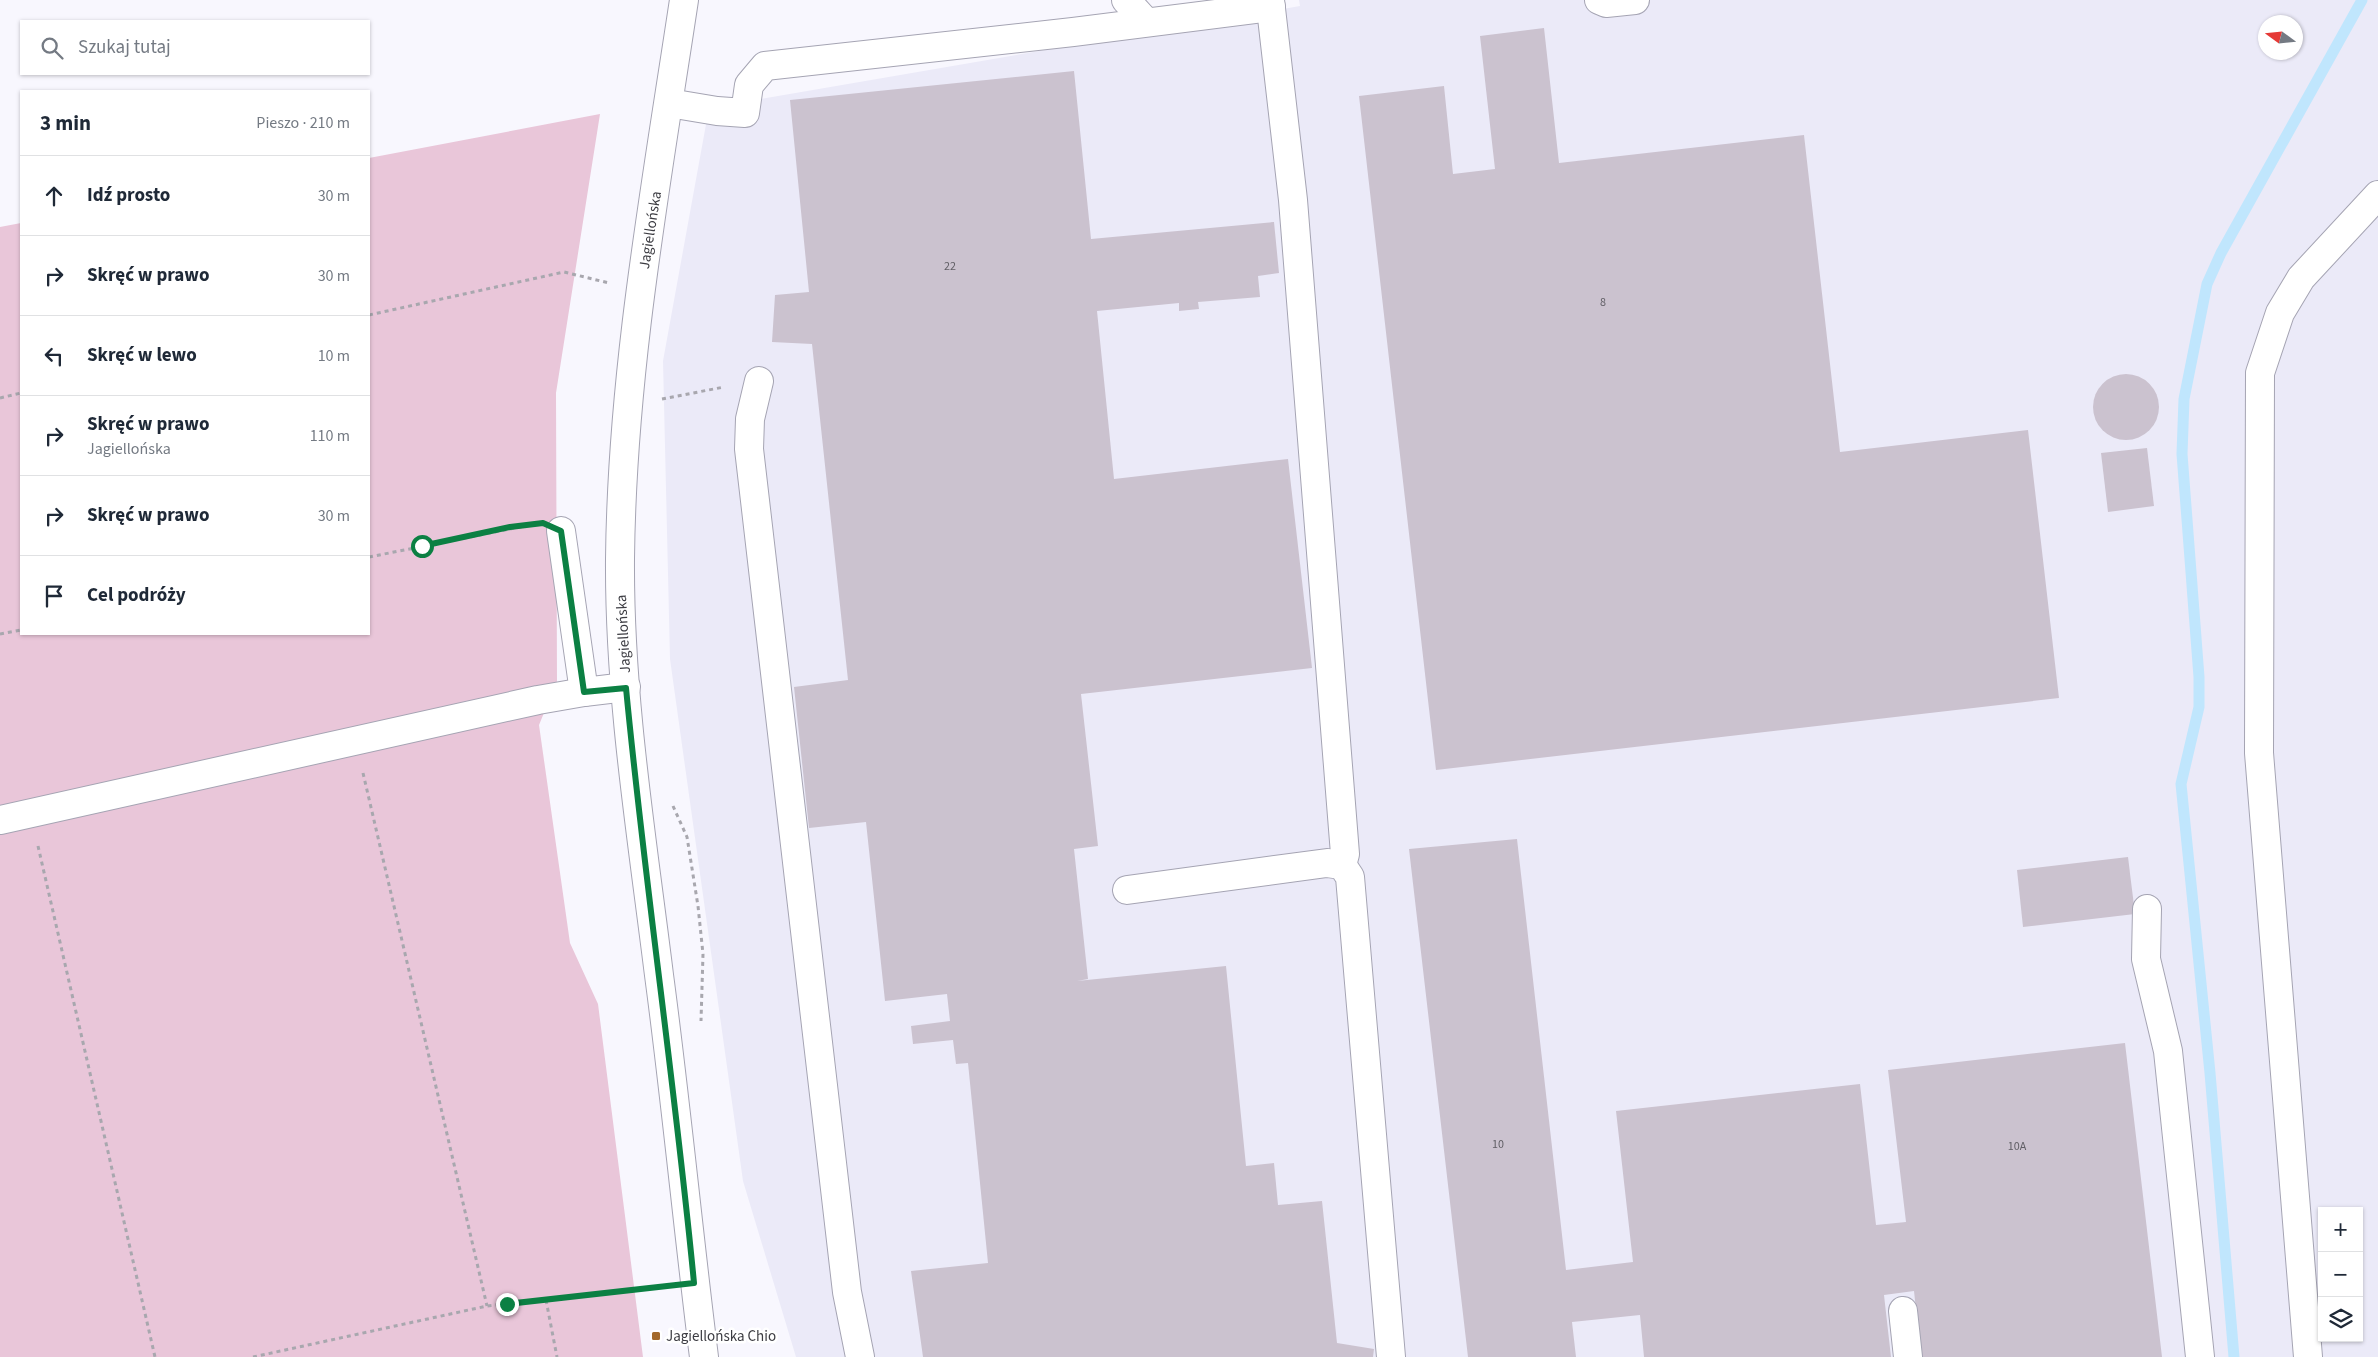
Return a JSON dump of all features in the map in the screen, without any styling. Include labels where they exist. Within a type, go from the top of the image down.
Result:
[{"type":"street","name":"Jagiellońska","points":[[684,0],[631,364],[624,431],[620,562],[621,628],[636,791],[678,1122],[694,1283],[704,1357]]},
{"type":"street","points":[[1126,0],[1146,22]]},
{"type":"street","points":[[1599,0],[1606,3],[1636,0]]},
{"type":"street","points":[[669,103],[717,111],[745,113],[749,86],[765,66],[1146,22],[1270,4],[1294,200],[1345,854],[1342,865]]},
{"type":"street","points":[[2308,1357],[2259,753],[2260,373],[2280,313],[2301,278],[2376,201]]},
{"type":"street","points":[[759,381],[750,419],[749,449],[847,1292],[860,1357]]},
{"type":"street","points":[[561,531],[584,692]]},
{"type":"street","points":[[0,820],[584,692],[626,688]]},
{"type":"street","points":[[1127,890],[1327,862],[1342,865],[1350,877],[1391,1357]]},
{"type":"street","points":[[2147,909],[2146,959],[2168,1051],[2200,1357]]},
{"type":"street","points":[[1903,1310],[1908,1357]]},
{"type":"path","points":[[370,315],[564,272],[641,290]]},
{"type":"path","points":[[631,364],[656,400],[759,381]]},
{"type":"path","points":[[0,398],[20,393]]},
{"type":"path","points":[[370,557],[510,527],[543,523],[561,531]]},
{"type":"path","points":[[0,634],[20,630]]},
{"type":"path","points":[[356,742],[487,1306]]},
{"type":"path","points":[[672,805],[687,837],[698,906],[703,954],[701,1028]]},
{"type":"path","points":[[30,814],[156,1357]]},
{"type":"path","points":[[253,1357],[487,1306],[694,1283]]},
{"type":"path","points":[[546,1300],[557,1357]]},
{"type":"shaded area","points":[[1299,0],[2378,0],[2378,1357],[796,1357],[743,1181],[670,659],[663,361],[709,108],[1300,6]]},
{"type":"shaded area","points":[[600,114],[556,393],[557,681],[539,725],[570,943],[598,1004],[643,1357],[0,1357],[0,227],[20,223],[20,635],[370,635],[370,158]]},
{"type":"building","points":[[1544,28],[1559,163],[1804,135],[1840,452],[2028,430],[2059,698],[1436,770],[1359,96],[1444,86],[1453,174],[1495,169],[1480,36]]},
{"type":"building","points":[[1074,71],[1091,239],[1274,222],[1279,273],[1258,276],[1260,297],[1198,302],[1199,309],[1179,311],[1179,303],[1097,311],[1114,479],[1288,459],[1312,668],[1081,694],[1098,846],[1074,849],[1088,979],[1077,981],[1226,966],[1246,1166],[1274,1163],[1278,1205],[1322,1201],[1337,1343],[1374,1349],[1373,1357],[923,1357],[911,1271],[988,1263],[968,1063],[956,1064],[953,1040],[913,1044],[911,1026],[950,1021],[947,994],[885,1001],[866,822],[809,828],[794,687],[848,680],[812,344],[772,342],[775,295],[809,292],[790,100]]},
{"type":"building","points":[[2126,374],[2139,376],[2149,384],[2157,394],[2159,407],[2157,420],[2149,430],[2139,438],[2126,440],[2113,438],[2103,430],[2095,420],[2093,407],[2095,394],[2103,384],[2113,376]]},
{"type":"building","points":[[2147,448],[2154,506],[2108,512],[2101,453]]},
{"type":"building","points":[[1517,839],[1566,1270],[1633,1262],[1616,1111],[1860,1084],[1876,1225],[1906,1222],[1888,1070],[2125,1043],[2162,1357],[1921,1357],[1914,1291],[1884,1295],[1891,1357],[1644,1357],[1640,1315],[1572,1322],[1576,1357],[1468,1357],[1409,849]]},
{"type":"building","points":[[2128,857],[2135,914],[2023,927],[2017,870]]},
{"type":"waterway","points":[[2234,1357],[2210,1073],[2181,784],[2199,707],[2199,677],[2182,454],[2184,399],[2207,284],[2221,253],[2362,0]]},
{"type":"place","name":"Jagiellońska Chio","points":[[656,1336]]},
{"type":"route","points":[[422,546],[510,527],[543,523],[561,531],[584,692],[626,688],[636,791],[678,1122],[694,1283],[507,1304]]}]
